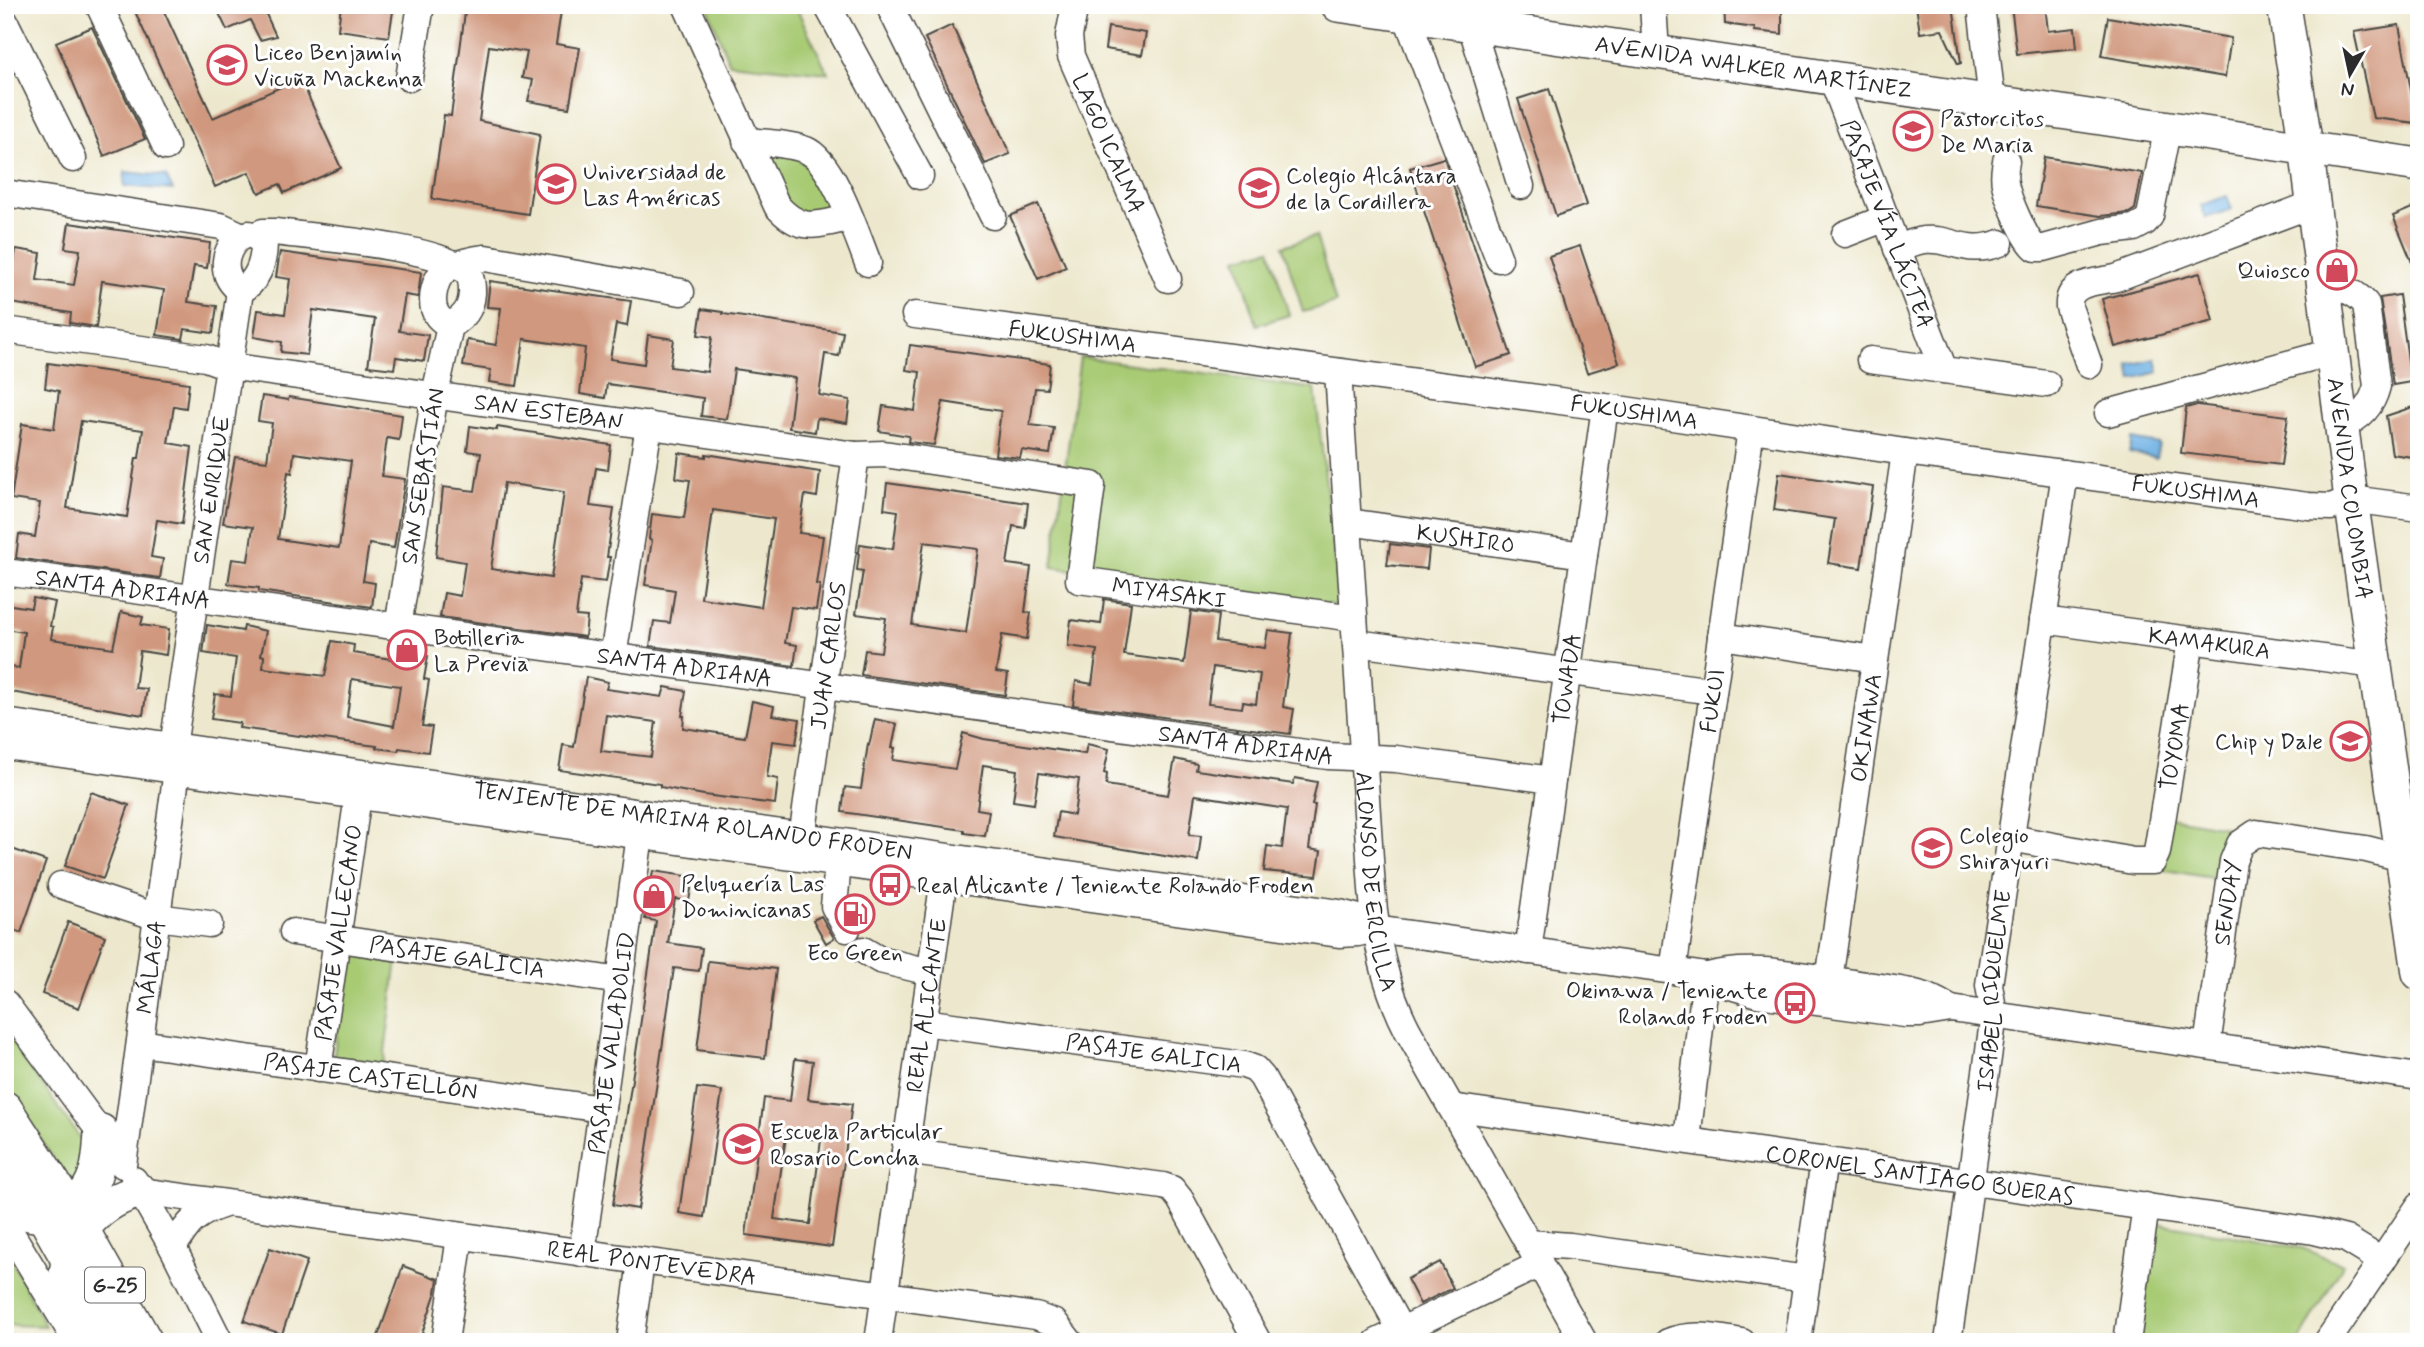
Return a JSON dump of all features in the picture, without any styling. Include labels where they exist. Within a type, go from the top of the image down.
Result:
[{"type":"main road","name":"AVENIDA WALKER MARTÍNEZ","points":[[1338,5],[2419,164]]},
{"type":"main road","name":"AVENIDA COLOMBIA","points":[[2284,5],[2306,147],[2375,665],[2411,857],[2419,973]]},
{"type":"main road","name":"G-25","points":[[5,1108],[66,1218],[146,1342]]},
{"type":"main road","points":[[78,1342],[66,1284],[69,1260],[66,1218],[94,1177],[101,1131]]},
{"type":"main road","name":"G-25","points":[[5,1159],[66,1218]]},
{"type":"main road","points":[[6,1220],[26,1214],[66,1218],[94,1215],[109,1204],[132,1178]]},
{"type":"main road","name":"G-25","points":[[69,1260],[114,1342]]},
{"type":"street","points":[[99,5],[166,147]]},
{"type":"street","points":[[409,78],[421,5]]},
{"type":"street","points":[[686,5],[777,206],[790,221],[809,226],[850,218]]},
{"type":"street","points":[[827,5],[920,176]]},
{"type":"street","points":[[889,5],[993,216]]},
{"type":"street","name":"LAGO ICALMA","points":[[1075,5],[1069,36],[1071,55],[1168,279]]},
{"type":"street","points":[[1653,5],[1656,52]]},
{"type":"street","points":[[1981,5],[1992,102]]},
{"type":"street","points":[[1406,15],[1499,259]]},
{"type":"street","points":[[5,22],[73,159]]},
{"type":"street","points":[[1471,25],[1521,186]]},
{"type":"street","name":"PASAJE VÍA LÁCTEA","points":[[1832,78],[1944,370]]},
{"type":"street","points":[[2006,160],[2004,181],[2012,202],[2031,245],[2044,248],[2102,232],[2134,228],[2145,222],[2150,216],[2168,126]]},
{"type":"street","points":[[746,141],[784,144],[808,151],[824,164],[868,263]]},
{"type":"street","points":[[5,193],[221,226],[247,236],[275,232],[415,250],[459,265]]},
{"type":"street","points":[[2089,365],[2069,307],[2069,300],[2075,289],[2085,284],[2116,278],[2313,204]]},
{"type":"street","points":[[1845,234],[1885,218]]},
{"type":"street","name":"SAN ENRIQUE","points":[[175,759],[194,598],[240,291],[229,278],[226,269],[230,246],[247,236]]},
{"type":"street","points":[[1897,249],[1924,240],[1973,248],[2000,243]]},
{"type":"street","points":[[450,326],[438,317],[433,304],[434,292],[440,277],[447,269],[470,259],[485,258],[681,292]]},
{"type":"street","name":"SAN SEBASTIÁN","points":[[398,627],[435,394],[450,326],[463,318],[471,305],[472,286],[469,274],[459,265]]},
{"type":"street","points":[[2324,288],[2350,291],[2366,304],[2377,386],[2375,396],[2365,412],[2342,425]]},
{"type":"street","name":"FUKUSHIMA","points":[[915,315],[1605,407],[1905,452],[2308,506],[2332,507],[2351,499]]},
{"type":"street","name":"SAN ESTEBAN","points":[[5,330],[206,358],[228,366],[856,455],[884,454],[1092,485]]},
{"type":"street","points":[[2108,413],[2332,352]]},
{"type":"street","points":[[1870,360],[2047,384]]},
{"type":"street","name":"ALONSO DE ERCILLA","points":[[1338,372],[1375,929],[1384,972],[1392,998],[1584,1342]]},
{"type":"street","name":"TOWADA","points":[[1528,951],[1605,407]]},
{"type":"street","points":[[613,657],[649,425]]},
{"type":"street","name":"FUKUI","points":[[1673,971],[1751,429]]},
{"type":"street","name":"OKINAWA","points":[[1828,992],[1905,452]]},
{"type":"street","name":"JUAN CARLOS","points":[[801,847],[856,455]]},
{"type":"street","name":"ISABEL RIQUELME","points":[[1948,1342],[1994,1015],[1989,985],[2065,474]]},
{"type":"street","name":"MIYASAKI","points":[[1092,485],[1079,580],[1568,671],[1713,691]]},
{"type":"street","points":[[2351,499],[2419,508]]},
{"type":"street","name":"KUSHIRO","points":[[1348,522],[1584,555]]},
{"type":"street","name":"SANTA ADRIANA","points":[[5,572],[1328,756],[1396,759],[1552,780]]},
{"type":"street","name":"KAMAKURA","points":[[2043,620],[2375,665]]},
{"type":"street","points":[[1721,636],[1875,659]]},
{"type":"street","name":"TOYOMA","points":[[2011,838],[2133,861],[2153,861],[2157,852],[2191,640]]},
{"type":"street","name":"TENIENTE DE MARINA ROLANDO FRODEN","points":[[5,722],[358,796],[640,835],[801,847],[838,863],[1339,934],[1375,929],[1706,976],[1742,970],[1828,992],[1909,991],[1926,996],[1951,1009],[2419,1077]]},
{"type":"street","name":"TENIENTE DE MARINA ROLANDO FRODEN","points":[[5,746],[175,759],[801,847],[1340,913],[1359,918],[1375,929]]},
{"type":"street","name":"MÁLAGA","points":[[132,1178],[140,1043],[175,759]]},
{"type":"street","name":"PASAJE VALLECANO","points":[[318,1069],[358,796]]},
{"type":"street","name":"SENDAY","points":[[2207,1046],[2233,861],[2240,844],[2256,834],[2411,857]]},
{"type":"street","name":"PASAJE VALLADOLID","points":[[582,1253],[640,835]]},
{"type":"street","points":[[838,863],[834,906],[855,939],[880,960],[930,972]]},
{"type":"street","name":"REAL ALICANTE","points":[[878,1342],[944,878]]},
{"type":"street","points":[[61,885],[157,918],[209,924]]},
{"type":"street","name":"PASAJE GALICIA","points":[[293,932],[620,981]]},
{"type":"street","points":[[1687,1140],[1706,976]]},
{"type":"street","points":[[5,1003],[101,1131],[132,1178],[173,1248],[220,1342]]},
{"type":"street","name":"PASAJE GALICIA","points":[[923,1022],[1244,1065],[1255,1069],[1262,1077],[1401,1330]]},
{"type":"street","name":"PASAJE CASTELLÓN","points":[[140,1043],[602,1109]]},
{"type":"street","name":"CORONEL SANTIAGO BUERAS","points":[[1451,1107],[2326,1233],[2346,1240],[2382,1261]]},
{"type":"street","points":[[905,1151],[1167,1187],[1180,1199],[1258,1342]]},
{"type":"street","points":[[1798,1342],[1824,1160]]},
{"type":"street","name":"REAL PONTEVEDRA","points":[[132,1178],[225,1204],[1046,1319],[1062,1329],[1070,1342]]},
{"type":"street","points":[[173,1248],[193,1219],[225,1204]]},
{"type":"street","points":[[2127,1342],[2146,1206]]},
{"type":"street","points":[[2327,1342],[2419,1206]]},
{"type":"street","points":[[6,1220],[78,1342]]},
{"type":"street","points":[[445,1342],[460,1236]]},
{"type":"street","points":[[1377,1342],[1534,1254],[1570,1246],[1808,1279]]},
{"type":"street","points":[[630,1342],[641,1261]]},
{"type":"street","points":[[1668,1342],[1700,1336],[1742,1342]]},
{"type":"green space","points":[[707,5],[795,5],[828,73],[729,63]]},
{"type":"green space","points":[[760,152],[796,157],[812,169],[835,211],[805,219],[788,210]]},
{"type":"green space","points":[[1316,236],[1336,303],[1303,312],[1283,246]]},
{"type":"green space","points":[[1270,249],[1289,315],[1257,325],[1237,258]]},
{"type":"green space","points":[[1080,357],[1315,389],[1340,606],[1052,567]]},
{"type":"green space","points":[[2163,816],[2225,827],[2218,879],[2154,868]]},
{"type":"green space","points":[[348,953],[397,960],[383,1068],[333,1062]]},
{"type":"green space","points":[[5,1033],[83,1142],[82,1179],[72,1189],[14,1097],[5,1075]]},
{"type":"green space","points":[[2152,1222],[2302,1248],[2343,1264],[2299,1342],[2139,1342]]},
{"type":"green space","points":[[5,1248],[45,1326],[5,1325]]},
{"type":"water","points":[[125,172],[166,176],[173,190],[124,186]]},
{"type":"water","points":[[2227,196],[2232,209],[2206,218],[2201,205]]},
{"type":"water","points":[[2156,359],[2159,372],[2132,379],[2129,365]]},
{"type":"water","points":[[2132,439],[2159,444],[2156,458],[2129,453]]},
{"type":"building","points":[[132,5],[161,5],[213,118],[300,78],[341,168],[284,193],[280,184],[259,193],[249,172],[215,187]]},
{"type":"building","points":[[215,5],[281,5],[265,12],[276,36],[260,40],[250,20],[227,30]]},
{"type":"building","points":[[341,5],[394,5],[389,37],[338,30]]},
{"type":"building","points":[[466,5],[562,5],[556,44],[580,48],[569,108],[528,101],[533,80],[522,78],[527,52],[489,46],[479,121],[540,134],[528,214],[432,199],[444,115],[451,116]]},
{"type":"building","points":[[1724,5],[1782,5],[1782,34],[1725,24]]},
{"type":"building","points":[[1916,5],[1953,5],[1961,63],[1958,64],[1942,30],[1920,33]]},
{"type":"building","points":[[2011,5],[2045,5],[2048,31],[2075,28],[2077,48],[2017,54]]},
{"type":"building","points":[[2108,17],[2231,38],[2225,77],[2101,56]]},
{"type":"building","points":[[952,25],[1010,154],[985,164],[925,38]]},
{"type":"building","points":[[2399,25],[2417,123],[2373,118],[2354,32]]},
{"type":"building","points":[[92,27],[145,139],[104,156],[56,42]]},
{"type":"building","points":[[1108,27],[1146,33],[1142,55],[1105,49]]},
{"type":"building","points":[[1549,89],[1587,205],[1556,216],[1518,99]]},
{"type":"building","points":[[2044,157],[2142,173],[2135,209],[2129,213],[2100,216],[2036,206]]},
{"type":"building","points":[[1444,158],[1511,355],[1475,367],[1410,168]]},
{"type":"building","points":[[1038,204],[1066,267],[1038,279],[1010,216]]},
{"type":"building","points":[[2419,205],[2419,277],[2418,277],[2393,216]]},
{"type":"building","points":[[69,223],[210,243],[207,268],[194,266],[188,302],[217,306],[213,333],[185,329],[183,339],[157,335],[164,290],[102,281],[96,327],[70,323],[71,313],[5,302],[5,275],[12,276],[16,249],[41,253],[37,280],[74,285],[80,250],[65,248]]},
{"type":"building","points":[[1580,246],[1619,363],[1587,373],[1549,256]]},
{"type":"building","points":[[280,252],[421,272],[418,297],[405,295],[399,331],[428,335],[424,361],[396,357],[394,369],[368,366],[375,319],[313,310],[307,355],[281,352],[282,342],[254,337],[258,310],[285,314],[290,279],[276,277]]},
{"type":"building","points":[[2200,273],[2213,321],[2115,347],[2102,299]]},
{"type":"building","points":[[490,281],[631,301],[627,326],[616,324],[610,359],[644,364],[648,335],[674,339],[670,367],[707,372],[712,337],[698,335],[702,309],[843,332],[839,356],[825,354],[819,395],[850,400],[847,423],[817,418],[815,432],[789,428],[795,378],[734,369],[727,419],[701,416],[703,398],[607,384],[605,398],[580,394],[585,348],[524,339],[517,386],[489,382],[491,370],[463,366],[467,340],[496,345],[501,308],[487,307]]},
{"type":"building","points":[[2399,295],[2411,382],[2393,385],[2380,298]]},
{"type":"building","points":[[910,345],[1050,364],[1047,389],[1035,388],[1030,425],[1054,428],[1050,454],[1022,450],[1020,458],[995,455],[1001,411],[943,402],[934,445],[908,442],[909,436],[879,431],[883,406],[915,411],[920,372],[906,370]]},
{"type":"building","points":[[48,363],[189,383],[186,408],[174,406],[168,443],[192,447],[182,524],[157,520],[151,557],[163,559],[160,578],[16,558],[19,534],[35,537],[40,503],[11,499],[22,424],[54,429],[59,391],[45,388]],"holes":[[[81,421],[143,430],[127,517],[67,508]]]},
{"type":"building","points":[[262,396],[288,400],[289,397],[402,415],[399,440],[387,438],[382,476],[405,479],[404,486],[394,548],[369,544],[363,581],[375,583],[372,607],[228,584],[232,559],[248,561],[253,527],[223,523],[235,457],[267,461],[272,423],[258,421]],"holes":[[[294,453],[351,461],[339,548],[278,539],[288,472],[292,473]]]},
{"type":"building","points":[[2197,405],[2288,416],[2281,465],[2181,453],[2186,408]]},
{"type":"building","points":[[2419,405],[2419,458],[2392,454],[2386,416]]},
{"type":"building","points":[[470,426],[497,430],[497,427],[611,445],[608,470],[596,468],[590,506],[614,509],[607,557],[610,557],[606,582],[581,579],[576,616],[587,617],[585,637],[440,617],[444,593],[460,596],[465,562],[436,557],[443,487],[475,491],[481,453],[467,451]],"holes":[[[504,483],[564,492],[551,578],[491,569]]]},
{"type":"building","points":[[679,453],[706,457],[706,454],[820,472],[817,497],[805,495],[799,533],[823,536],[816,584],[820,585],[816,610],[791,607],[785,643],[797,645],[794,666],[650,646],[654,621],[670,623],[675,590],[645,585],[652,540],[649,539],[652,514],[684,518],[690,480],[676,478]],"holes":[[[713,510],[774,519],[761,607],[701,598]]]},
{"type":"building","points":[[1779,473],[1873,487],[1861,568],[1828,563],[1835,519],[1774,510]]},
{"type":"building","points":[[887,483],[1028,503],[1025,528],[1013,526],[1007,564],[1031,567],[1025,612],[1031,613],[1027,639],[1002,635],[996,672],[1008,674],[1005,695],[861,675],[865,650],[881,652],[886,618],[856,614],[863,571],[857,570],[860,544],[893,549],[898,511],[884,509]],"holes":[[[924,542],[978,549],[966,633],[912,625]]]},
{"type":"building","points":[[1390,544],[1429,549],[1427,569],[1387,565]]},
{"type":"building","points":[[33,598],[55,602],[50,626],[53,627],[51,639],[113,648],[121,612],[143,617],[141,625],[169,629],[166,655],[140,651],[135,688],[147,689],[143,715],[5,691],[5,666],[19,668],[24,632],[5,629],[5,604],[31,608]]},
{"type":"building","points":[[1104,599],[1131,603],[1124,655],[1184,663],[1191,611],[1218,615],[1215,641],[1265,648],[1268,630],[1292,633],[1283,707],[1294,709],[1290,734],[1073,705],[1076,681],[1092,684],[1097,650],[1068,646],[1071,620],[1101,624]],"holes":[[[1213,667],[1260,674],[1256,704],[1243,702],[1242,708],[1208,704]]]},
{"type":"building","points":[[207,625],[243,631],[244,626],[266,631],[261,655],[264,656],[263,668],[325,676],[332,641],[354,645],[353,653],[404,661],[406,651],[428,656],[424,679],[429,680],[422,726],[432,727],[428,752],[399,748],[398,751],[239,728],[240,723],[211,719],[215,694],[231,696],[236,658],[203,653]],"holes":[[[352,679],[400,686],[394,726],[347,717]]]},
{"type":"building","points":[[586,677],[608,682],[606,689],[662,697],[665,687],[686,691],[683,728],[745,737],[752,701],[774,706],[772,715],[800,719],[796,744],[772,741],[767,777],[778,779],[775,804],[704,795],[660,787],[660,784],[559,770],[563,745],[574,747]],"holes":[[[606,715],[656,722],[651,757],[601,751]]]},
{"type":"building","points":[[875,719],[897,724],[892,748],[895,748],[893,760],[955,769],[963,733],[984,739],[1085,754],[1087,744],[1109,749],[1104,773],[1107,774],[1106,785],[1168,795],[1175,759],[1197,764],[1196,770],[1293,784],[1295,778],[1317,782],[1312,805],[1315,805],[1309,849],[1321,851],[1317,876],[1264,871],[1267,846],[1282,848],[1287,809],[1195,795],[1189,835],[1201,836],[1198,861],[1176,858],[1054,837],[1058,812],[1074,815],[1079,779],[1039,773],[1034,804],[1013,801],[1017,770],[983,765],[977,809],[989,811],[985,836],[964,833],[964,830],[842,812],[845,787],[861,789]]},
{"type":"building","points":[[91,792],[129,805],[103,879],[65,866]]},
{"type":"building","points":[[9,848],[46,861],[21,933],[5,927],[5,859]]},
{"type":"building","points":[[653,871],[693,877],[689,901],[675,899],[668,943],[702,948],[699,971],[674,968],[638,1209],[613,1205],[656,921],[645,919]]},
{"type":"building","points":[[821,916],[834,938],[826,943],[813,920]]},
{"type":"building","points":[[68,922],[105,936],[79,1008],[42,994]]},
{"type":"building","points":[[708,961],[776,969],[765,1058],[697,1050]]},
{"type":"building","points":[[795,1059],[813,1061],[808,1099],[852,1104],[832,1247],[746,1235],[764,1098],[790,1101]],"holes":[[[786,1136],[821,1140],[810,1224],[774,1219]]]},
{"type":"building","points":[[697,1088],[722,1091],[704,1217],[679,1213]]},
{"type":"building","points":[[270,1248],[307,1261],[282,1334],[244,1321]]},
{"type":"building","points":[[1440,1262],[1453,1288],[1420,1304],[1407,1279]]},
{"type":"building","points":[[403,1266],[438,1279],[419,1342],[376,1342]]},
{"type":"place","name":"Liceo Benjamín Vicuña Mackenna","points":[[227,65]]},
{"type":"place","name":"Pastorcitos De Maria","points":[[1913,131]]},
{"type":"place","name":"Universidad de Las Américas","points":[[556,184]]},
{"type":"place","name":"Colegio Alcántara de la Cordillera","points":[[1259,188]]},
{"type":"place","name":"Quiosco","points":[[2337,270]]},
{"type":"place","name":"Botilleria La Previa","points":[[407,650]]},
{"type":"place","name":"Chip y Dale","points":[[2350,741]]},
{"type":"place","name":"Colegio Shirayuri","points":[[1932,848]]},
{"type":"place","name":"Real Alicante / Teniente Rolando Froden","points":[[890,885]]},
{"type":"place","name":"Peluquería Las Dominicanas","points":[[654,896]]},
{"type":"place","name":"Eco Green","points":[[855,914]]},
{"type":"place","name":"Okinawa / Teniente Rolando Froden","points":[[1795,1003]]},
{"type":"place","name":"Escuela Particular Rosario Concha","points":[[743,1144]]}]
